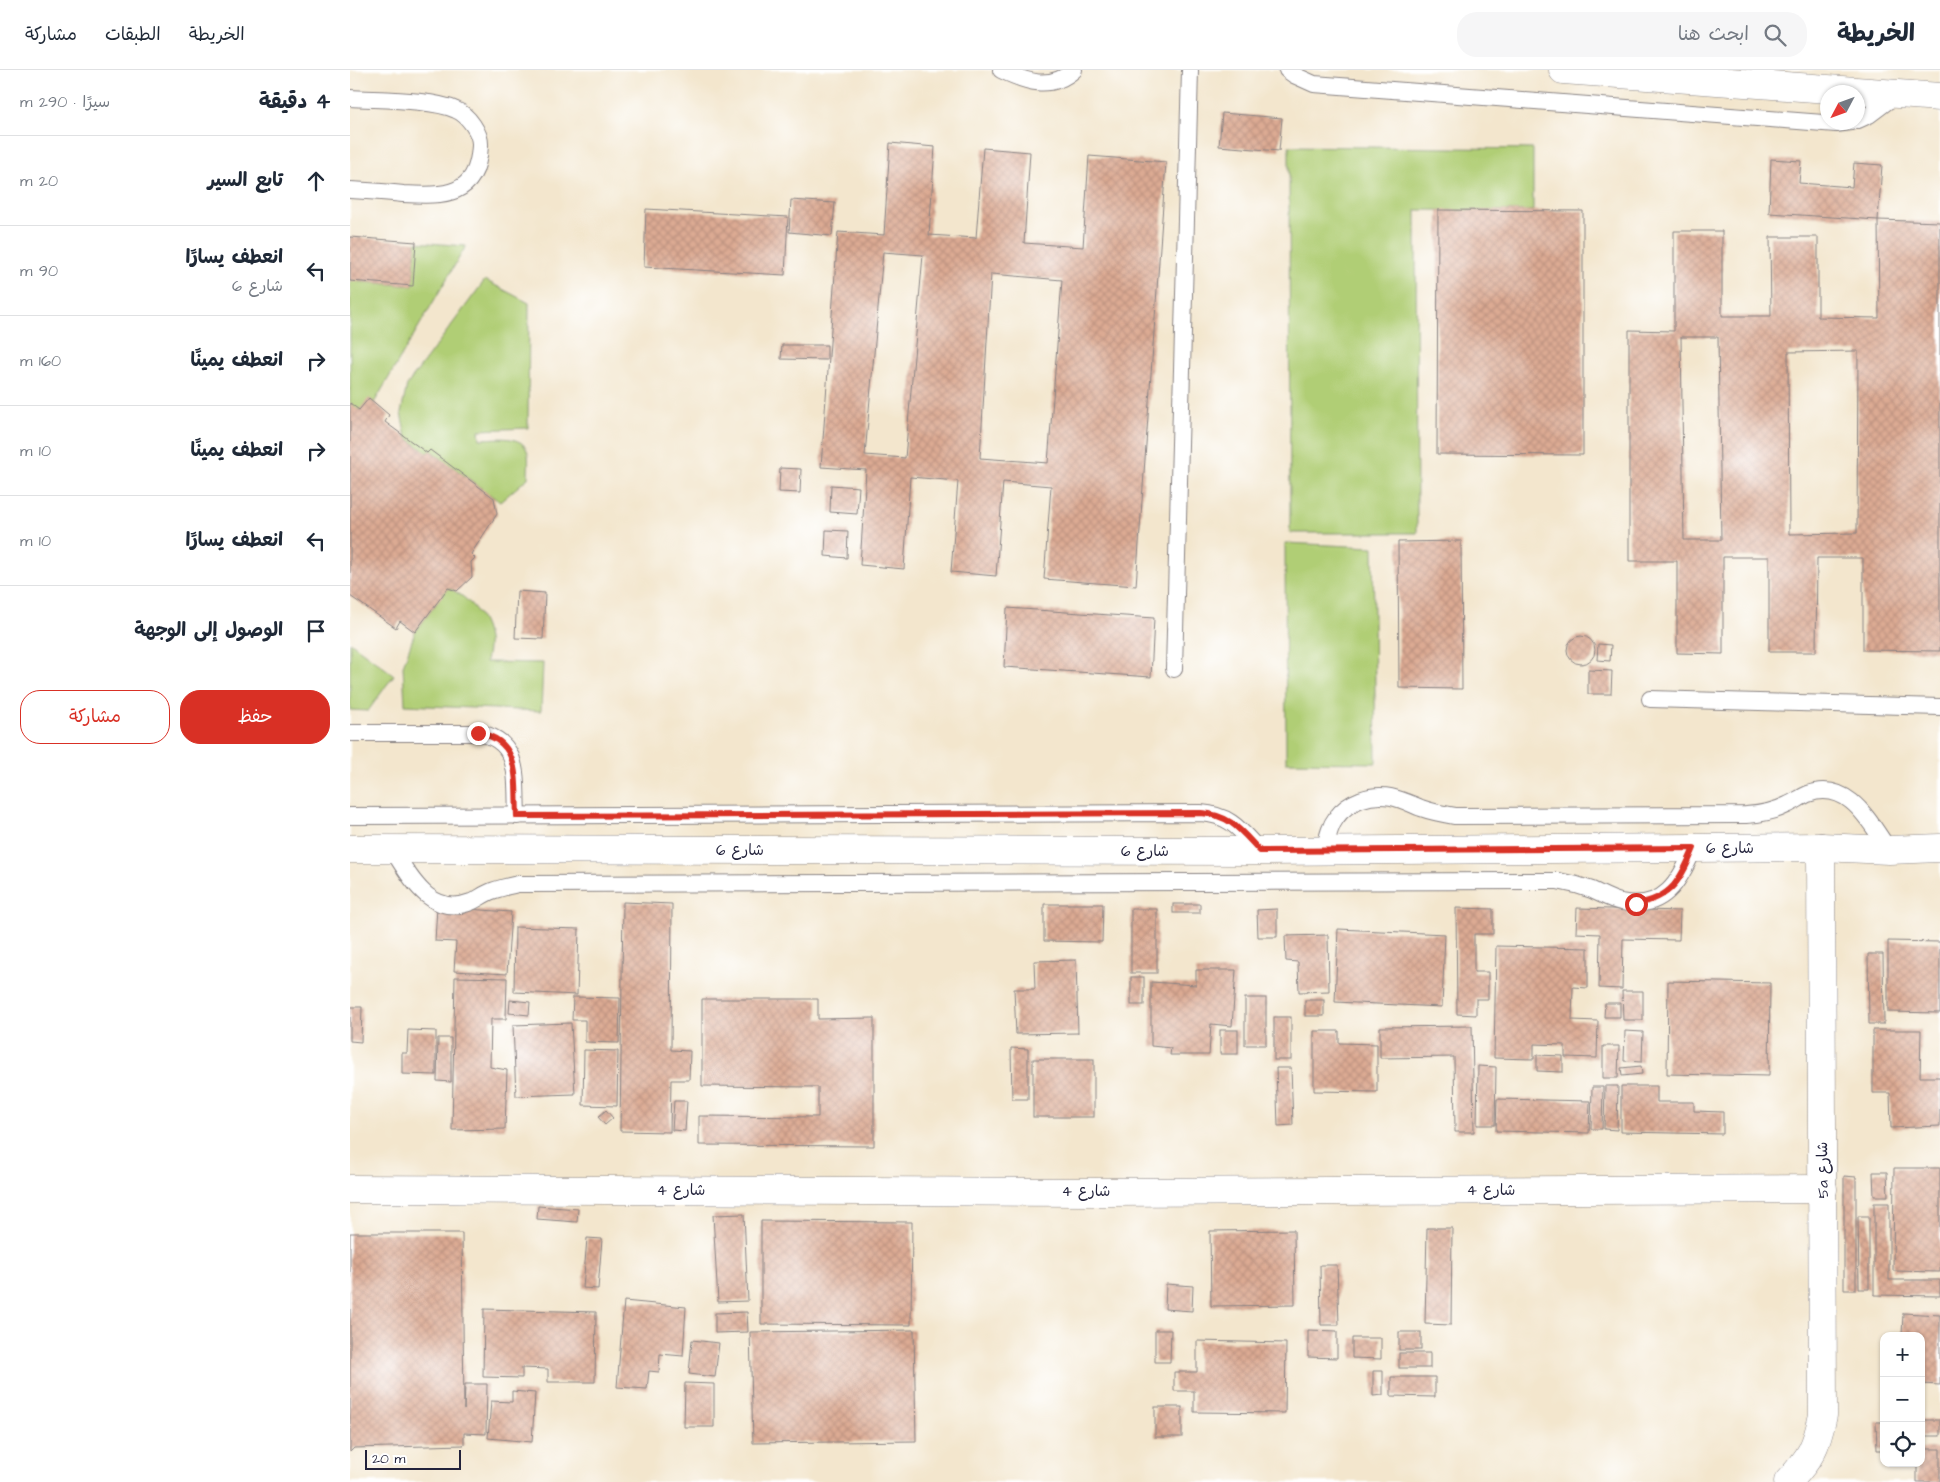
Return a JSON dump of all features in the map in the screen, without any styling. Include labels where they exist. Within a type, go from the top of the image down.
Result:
[{"type":"street","points":[[1563,70],[1768,78],[1898,94],[1940,97]]},
{"type":"street","name":"شارع 6","points":[[350,849],[1324,851],[1821,847],[1889,850],[1940,848]]},
{"type":"street","name":"5a شارع","points":[[1788,1482],[1805,1463],[1817,1442],[1823,1415],[1821,847]]},
{"type":"street","name":"شارع 4","points":[[350,1189],[1104,1192],[1823,1189]]},
{"type":"lane","points":[[1000,70],[1024,81],[1039,84],[1055,81],[1074,70]]},
{"type":"lane","points":[[1174,669],[1190,70]]},
{"type":"lane","points":[[1287,70],[1314,84],[1820,123]]},
{"type":"lane","points":[[1865,117],[1898,94]]},
{"type":"lane","points":[[350,98],[438,105],[458,110],[473,124],[481,142],[479,163],[470,181],[453,192],[434,196],[350,190]]},
{"type":"lane","points":[[1650,700],[1940,708]]},
{"type":"lane","points":[[350,733],[478,733],[490,735],[502,742],[510,752],[514,764],[517,816]]},
{"type":"lane","points":[[1324,851],[1329,832],[1336,818],[1347,807],[1361,799],[1376,795],[1392,797],[1423,809],[1455,816],[1746,815],[1772,811],[1808,794],[1821,792],[1834,793],[1846,797],[1857,804],[1889,850]]},
{"type":"lane","points":[[350,816],[1201,813],[1214,814],[1226,818],[1260,851]]},
{"type":"lane","points":[[392,849],[421,891],[431,899],[443,904],[456,905],[469,903],[492,891],[518,884],[1529,881],[1558,881],[1575,884],[1620,902],[1636,904],[1652,901],[1666,894],[1677,882],[1694,848]]},
{"type":"green space","points":[[1289,146],[1533,149],[1533,211],[1416,210],[1417,533],[1290,533]]},
{"type":"green space","points":[[416,242],[466,246],[374,403],[359,410],[350,403],[350,281],[413,286]]},
{"type":"green space","points":[[485,280],[529,303],[528,428],[479,430],[480,439],[501,438],[515,440],[526,447],[528,454],[528,478],[500,502],[430,450],[427,453],[406,437],[401,413],[407,385]]},
{"type":"green space","points":[[1285,543],[1373,547],[1376,763],[1286,762]]},
{"type":"green space","points":[[448,588],[469,602],[479,615],[486,631],[488,642],[486,662],[543,663],[541,711],[405,705],[403,666],[415,632]]},
{"type":"green space","points":[[350,642],[394,675],[368,711],[350,710]]},
{"type":"building","points":[[1222,113],[1282,118],[1279,151],[1219,146]]},
{"type":"building","points":[[890,143],[935,147],[929,235],[976,238],[983,148],[1030,152],[1024,243],[1083,247],[1089,156],[1166,162],[1136,586],[1044,579],[1051,486],[1003,482],[996,576],[951,572],[958,481],[910,477],[904,569],[860,565],[866,470],[821,467],[838,232],[884,235]],"holes":[[[883,252],[923,255],[905,458],[865,455]],[[991,274],[1062,280],[1048,463],[980,458]]]},
{"type":"building","points":[[1771,159],[1801,161],[1799,183],[1852,187],[1854,163],[1882,165],[1878,220],[1769,213]]},
{"type":"building","points":[[791,200],[835,203],[832,236],[789,232]]},
{"type":"building","points":[[646,209],[788,217],[785,275],[644,267]]},
{"type":"building","points":[[1438,210],[1583,211],[1583,455],[1437,454]]},
{"type":"building","points":[[1878,220],[1940,222],[1940,651],[1863,650],[1863,558],[1817,558],[1816,652],[1769,652],[1769,557],[1723,557],[1723,654],[1677,653],[1677,561],[1629,561],[1629,330],[1674,331],[1674,231],[1722,231],[1722,316],[1771,316],[1770,237],[1818,237],[1818,317],[1879,318]],"holes":[[[1681,337],[1718,337],[1721,540],[1684,540]],[[1858,351],[1857,533],[1789,534],[1788,352]]]},
{"type":"building","points":[[350,237],[416,242],[413,286],[350,281]]},
{"type":"building","points":[[782,345],[827,345],[827,360],[781,359]]},
{"type":"building","points":[[369,398],[389,415],[385,422],[427,453],[430,450],[494,498],[497,514],[471,554],[475,558],[471,562],[472,577],[457,591],[448,588],[415,632],[400,621],[396,628],[350,596],[350,403],[359,410]]},
{"type":"building","points":[[780,468],[801,469],[800,493],[779,492]]},
{"type":"building","points":[[831,485],[859,487],[857,514],[830,512]]},
{"type":"building","points":[[826,530],[848,531],[847,558],[825,556]]},
{"type":"building","points":[[1461,541],[1462,689],[1399,688],[1398,542]]},
{"type":"building","points":[[517,591],[545,593],[543,639],[515,638]]},
{"type":"building","points":[[1007,608],[1154,618],[1151,677],[1004,667]]},
{"type":"building","points":[[1581,636],[1591,640],[1595,650],[1591,660],[1581,664],[1571,660],[1567,650],[1571,640]]},
{"type":"building","points":[[1598,644],[1611,645],[1610,661],[1597,660]]},
{"type":"building","points":[[1588,670],[1612,671],[1611,694],[1588,694]]},
{"type":"building","points":[[623,902],[672,904],[671,1050],[690,1051],[689,1080],[671,1080],[670,1132],[620,1131]]},
{"type":"building","points":[[1044,904],[1103,904],[1102,942],[1044,941]]},
{"type":"building","points":[[1173,904],[1200,904],[1200,913],[1173,913]]},
{"type":"building","points":[[437,907],[511,912],[507,974],[454,971],[456,942],[435,941]]},
{"type":"building","points":[[1456,908],[1493,909],[1493,934],[1474,934],[1474,972],[1488,972],[1488,999],[1476,999],[1476,1015],[1457,1014]]},
{"type":"building","points":[[1577,908],[1680,911],[1679,940],[1623,939],[1622,989],[1599,988],[1600,934],[1576,933]]},
{"type":"building","points":[[1131,909],[1157,909],[1157,973],[1131,973]]},
{"type":"building","points":[[1277,909],[1277,937],[1258,937],[1257,910]]},
{"type":"building","points":[[515,927],[579,929],[577,995],[514,992]]},
{"type":"building","points":[[1338,929],[1445,934],[1442,1007],[1335,1002]]},
{"type":"building","points":[[1328,935],[1329,991],[1299,992],[1298,962],[1286,961],[1285,936]]},
{"type":"building","points":[[1888,941],[1940,942],[1940,1013],[1888,1012]]},
{"type":"building","points":[[1496,946],[1588,948],[1588,988],[1573,987],[1572,1020],[1598,1021],[1597,1058],[1565,1057],[1565,1045],[1534,1044],[1534,1059],[1494,1058]]},
{"type":"building","points":[[1868,954],[1883,954],[1884,1024],[1869,1024]]},
{"type":"building","points":[[1076,960],[1078,1033],[1016,1034],[1014,989],[1035,989],[1034,961]]},
{"type":"building","points":[[1196,970],[1236,970],[1232,1026],[1211,1024],[1209,1055],[1170,1055],[1171,1048],[1151,1046],[1151,982],[1196,985]]},
{"type":"building","points":[[455,977],[507,978],[506,1019],[491,1019],[490,1067],[507,1070],[505,1129],[452,1130]]},
{"type":"building","points":[[1131,977],[1144,977],[1144,1005],[1131,1005]]},
{"type":"building","points":[[1668,981],[1770,983],[1769,1076],[1667,1074]]},
{"type":"building","points":[[1622,991],[1643,991],[1643,1020],[1623,1020]]},
{"type":"building","points":[[573,997],[620,998],[619,1043],[585,1042],[585,1020],[572,1020]]},
{"type":"building","points":[[1245,998],[1266,998],[1266,1045],[1245,1045]]},
{"type":"building","points":[[702,999],[818,999],[818,1019],[874,1018],[874,1146],[699,1145],[699,1116],[818,1117],[818,1087],[702,1086]]},
{"type":"building","points":[[510,1000],[530,1002],[529,1015],[509,1013]]},
{"type":"building","points":[[1305,1000],[1324,1000],[1324,1016],[1305,1016]]},
{"type":"building","points":[[1605,1003],[1620,1003],[1620,1017],[1604,1017]]},
{"type":"building","points":[[350,1007],[362,1007],[361,1042],[350,1041]]},
{"type":"building","points":[[1274,1017],[1291,1017],[1291,1060],[1274,1060]]},
{"type":"building","points":[[571,1023],[575,1094],[516,1096],[513,1025]]},
{"type":"building","points":[[1472,1026],[1474,1132],[1455,1132],[1454,1057],[1380,1058],[1380,1027]]},
{"type":"building","points":[[408,1030],[436,1031],[436,1075],[402,1074],[402,1053],[407,1053]]},
{"type":"building","points":[[1220,1030],[1238,1030],[1238,1054],[1220,1054]]},
{"type":"building","points":[[1873,1030],[1921,1030],[1920,1077],[1940,1077],[1940,1126],[1891,1128],[1890,1093],[1873,1093]]},
{"type":"building","points":[[1314,1031],[1339,1031],[1339,1043],[1377,1044],[1377,1092],[1314,1091]]},
{"type":"building","points":[[1625,1031],[1643,1032],[1642,1062],[1624,1061]]},
{"type":"building","points":[[438,1038],[451,1038],[451,1082],[437,1081]]},
{"type":"building","points":[[1603,1046],[1619,1046],[1618,1078],[1603,1078]]},
{"type":"building","points":[[1011,1048],[1028,1049],[1028,1099],[1012,1099]]},
{"type":"building","points":[[584,1050],[618,1051],[617,1106],[583,1105]]},
{"type":"building","points":[[1537,1055],[1563,1056],[1563,1072],[1537,1071]]},
{"type":"building","points":[[1033,1059],[1094,1059],[1094,1117],[1033,1117]]},
{"type":"building","points":[[1478,1066],[1496,1067],[1495,1125],[1477,1125]]},
{"type":"building","points":[[1641,1066],[1642,1074],[1622,1076],[1621,1068]]},
{"type":"building","points":[[1276,1068],[1291,1068],[1293,1125],[1278,1126]]},
{"type":"building","points":[[1605,1086],[1618,1086],[1617,1130],[1604,1129]]},
{"type":"building","points":[[1621,1086],[1657,1086],[1657,1102],[1694,1102],[1694,1111],[1723,1112],[1723,1134],[1621,1132]]},
{"type":"building","points":[[1592,1087],[1603,1087],[1602,1129],[1591,1129]]},
{"type":"building","points":[[1497,1099],[1590,1101],[1589,1133],[1496,1131]]},
{"type":"building","points":[[674,1101],[687,1101],[685,1131],[672,1130]]},
{"type":"building","points":[[606,1110],[613,1118],[605,1125],[598,1117]]},
{"type":"building","points":[[1894,1168],[1940,1168],[1940,1272],[1893,1271]]},
{"type":"building","points":[[1873,1172],[1887,1172],[1888,1196],[1874,1196]]},
{"type":"building","points":[[1844,1176],[1856,1177],[1856,1290],[1844,1290]]},
{"type":"building","points":[[1874,1203],[1889,1203],[1889,1280],[1940,1280],[1940,1296],[1874,1295]]},
{"type":"building","points":[[538,1206],[578,1209],[577,1222],[537,1219]]},
{"type":"building","points":[[744,1214],[748,1301],[718,1302],[713,1215]]},
{"type":"building","points":[[1858,1216],[1869,1216],[1869,1289],[1859,1289]]},
{"type":"building","points":[[761,1221],[912,1222],[911,1325],[761,1324]]},
{"type":"building","points":[[1427,1228],[1452,1228],[1451,1325],[1425,1324]]},
{"type":"building","points":[[1294,1230],[1295,1305],[1211,1306],[1210,1231]]},
{"type":"building","points":[[350,1233],[462,1233],[464,1410],[465,1384],[487,1384],[486,1434],[464,1433],[464,1445],[354,1448],[350,1452]]},
{"type":"building","points":[[587,1238],[602,1239],[598,1289],[583,1288]]},
{"type":"building","points":[[1320,1265],[1337,1265],[1339,1325],[1321,1325]]},
{"type":"building","points":[[1166,1284],[1193,1286],[1192,1311],[1165,1309]]},
{"type":"building","points":[[624,1301],[686,1307],[683,1356],[660,1354],[659,1372],[649,1371],[647,1389],[617,1387]]},
{"type":"building","points":[[484,1309],[596,1312],[595,1382],[548,1382],[548,1369],[522,1368],[522,1378],[483,1377]]},
{"type":"building","points":[[747,1312],[748,1332],[715,1333],[715,1313]]},
{"type":"building","points":[[1903,1313],[1940,1315],[1940,1385],[1925,1384],[1925,1332],[1902,1332]]},
{"type":"building","points":[[914,1330],[916,1441],[753,1443],[750,1332]]},
{"type":"building","points":[[1155,1330],[1171,1330],[1170,1362],[1155,1362]]},
{"type":"building","points":[[1308,1330],[1337,1331],[1337,1358],[1308,1357]]},
{"type":"building","points":[[1399,1332],[1421,1332],[1421,1350],[1399,1350]]},
{"type":"building","points":[[1352,1338],[1381,1338],[1381,1359],[1352,1358]]},
{"type":"building","points":[[692,1340],[719,1343],[715,1377],[689,1374]]},
{"type":"building","points":[[1197,1341],[1286,1343],[1285,1413],[1194,1412],[1194,1391],[1174,1391],[1174,1372],[1197,1372]]},
{"type":"building","points":[[1399,1353],[1430,1353],[1430,1368],[1399,1368]]},
{"type":"building","points":[[1373,1371],[1383,1371],[1383,1395],[1373,1396]]},
{"type":"building","points":[[1391,1377],[1435,1377],[1435,1397],[1391,1396]]},
{"type":"building","points":[[685,1383],[714,1384],[714,1427],[684,1427]]},
{"type":"building","points":[[512,1391],[535,1393],[532,1442],[488,1438],[491,1401],[512,1402]]},
{"type":"building","points":[[1155,1407],[1182,1407],[1182,1437],[1155,1437]]},
{"type":"building","points":[[1925,1420],[1940,1420],[1940,1436],[1925,1436]]},
{"type":"building","points":[[1876,1422],[1880,1422],[1880,1450],[1877,1450]]},
{"type":"building","points":[[1925,1449],[1940,1449],[1940,1482],[1917,1482],[1917,1467],[1925,1467]]},
{"type":"route","points":[[478,733],[490,735],[502,742],[510,752],[514,764],[517,816],[1201,813],[1214,814],[1226,818],[1260,851],[1694,848],[1685,869],[1666,894],[1652,901],[1636,904]]}]
